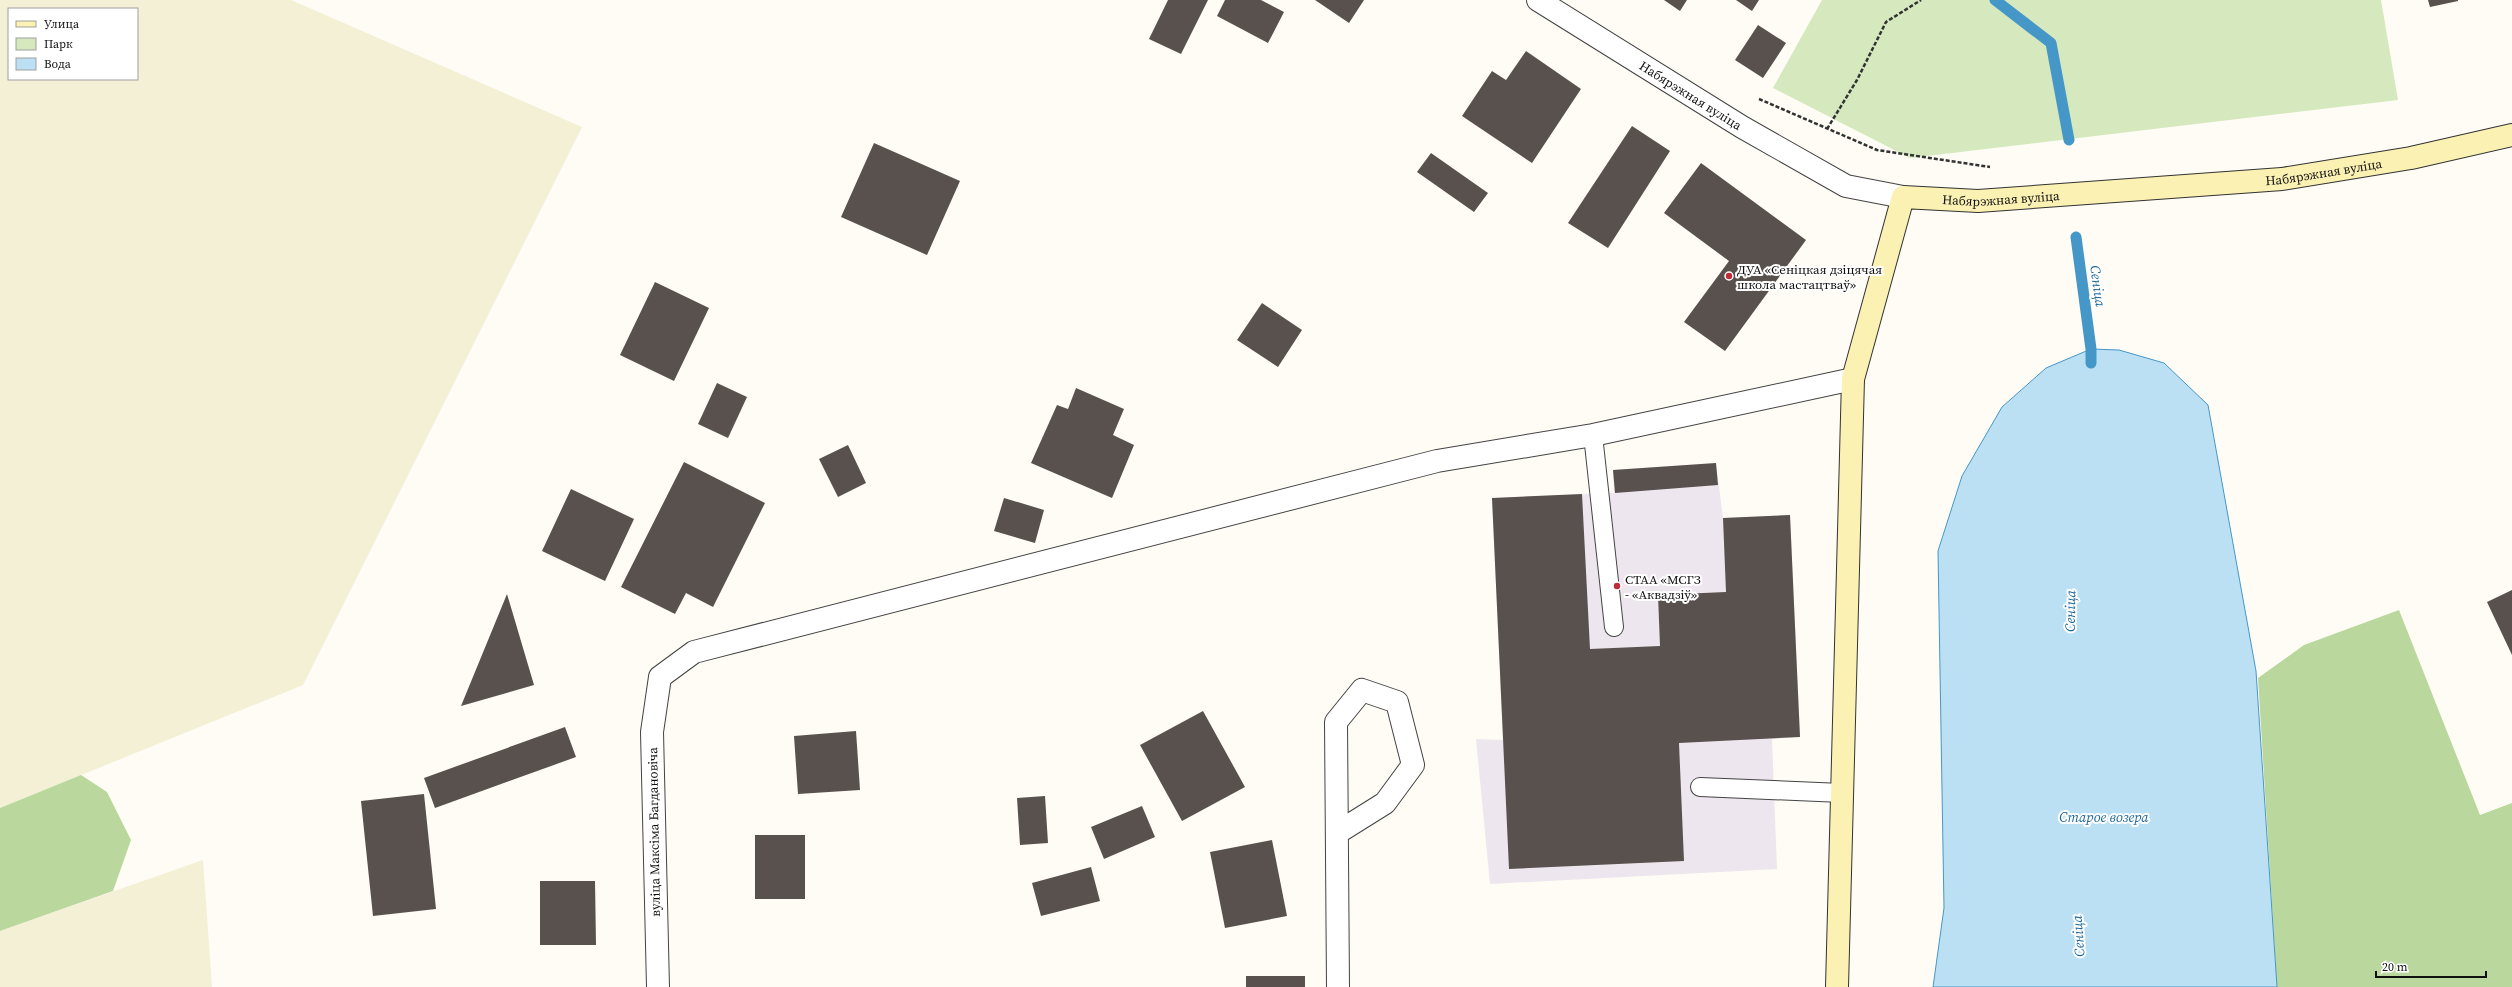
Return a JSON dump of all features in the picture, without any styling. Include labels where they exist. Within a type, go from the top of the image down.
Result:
[{"type":"street","name":"Набярэжная вуліца","points":[[1538,0],[1742,127],[1846,186],[1903,197],[1978,200],[2282,179],[2411,158],[2512,135]]},
{"type":"street","points":[[1838,987],[1853,378],[1903,197]]},
{"type":"street","points":[[1593,435],[1853,378]]},
{"type":"street","name":"вуліца Максіма Багдановіча","points":[[658,987],[652,732],[660,677],[694,652],[1437,461],[1593,435]]},
{"type":"street","points":[[1337,833],[1384,803],[1413,765],[1397,702],[1362,690],[1336,722],[1338,987]]},
{"type":"lane","points":[[1593,435],[1614,627]]},
{"type":"lane","points":[[1700,787],[1842,793]]},
{"type":"path","points":[[1826,129],[1857,80],[1886,22],[1921,0]]},
{"type":"path","points":[[1755,97],[1877,150],[1996,168]]},
{"type":"shaded area","points":[[0,0],[291,0],[582,127],[303,685],[0,808]]},
{"type":"shaded area","points":[[1716,463],[1723,518],[1790,515],[1800,737],[1772,739],[1777,869],[1490,884],[1476,739],[1503,740],[1492,498],[1614,493],[1613,470]]},
{"type":"shaded area","points":[[203,860],[212,987],[0,987],[0,931]]},
{"type":"green space","points":[[1822,0],[2381,0],[2398,100],[1910,158],[1773,88]]},
{"type":"green space","points":[[2399,610],[2480,815],[2512,803],[2512,987],[2277,987],[2258,678],[2304,645]]},
{"type":"green space","points":[[81,775],[107,792],[131,840],[113,891],[0,931],[0,808]]},
{"type":"water","name":"Старое возера","points":[[2091,349],[2119,350],[2164,363],[2208,405],[2256,671],[2277,987],[1933,987],[1944,908],[1938,551],[1962,476],[2002,407],[2046,368]]},
{"type":"building","points":[[1168,0],[1208,0],[1181,54],[1149,39]]},
{"type":"building","points":[[1225,0],[1261,0],[1284,12],[1268,43],[1217,16]]},
{"type":"building","points":[[1315,0],[1364,0],[1349,23]]},
{"type":"building","points":[[1664,0],[1687,0],[1680,11]]},
{"type":"building","points":[[1736,0],[1759,0],[1752,11]]},
{"type":"building","points":[[2428,0],[2458,0],[2458,1],[2430,7]]},
{"type":"building","points":[[1758,25],[1786,43],[1763,78],[1735,60]]},
{"type":"building","points":[[1526,51],[1581,89],[1532,163],[1462,116],[1492,71],[1506,80]]},
{"type":"building","points":[[1632,126],[1670,151],[1608,248],[1568,223]]},
{"type":"building","points":[[874,143],[960,181],[927,255],[841,217]]},
{"type":"building","points":[[1431,153],[1488,193],[1474,212],[1417,172]]},
{"type":"building","points":[[1701,163],[1806,240],[1725,351],[1684,322],[1729,261],[1664,213]]},
{"type":"building","points":[[655,282],[709,308],[674,381],[620,355]]},
{"type":"building","points":[[1262,303],[1302,330],[1278,367],[1237,340]]},
{"type":"building","points":[[717,383],[747,397],[728,438],[698,424]]},
{"type":"building","points":[[1076,388],[1124,409],[1113,435],[1134,445],[1112,498],[1031,463],[1057,405],[1068,409]]},
{"type":"building","points":[[848,445],[866,483],[838,497],[819,459]]},
{"type":"building","points":[[684,462],[765,503],[713,607],[686,593],[675,614],[621,587]]},
{"type":"building","points":[[1716,463],[1718,485],[1615,493],[1613,470]]},
{"type":"building","points":[[571,489],[634,519],[605,581],[542,551]]},
{"type":"building","points":[[1582,494],[1590,649],[1660,646],[1658,595],[1726,592],[1723,518],[1790,515],[1800,737],[1679,743],[1684,861],[1509,869],[1492,498]]},
{"type":"building","points":[[1004,498],[1044,510],[1035,543],[994,531]]},
{"type":"building","points":[[2512,590],[2512,655],[2487,602]]},
{"type":"building","points":[[507,594],[534,685],[461,706]]},
{"type":"building","points":[[1203,711],[1245,787],[1182,821],[1140,745]]},
{"type":"building","points":[[565,727],[576,757],[435,808],[424,778]]},
{"type":"building","points":[[856,731],[860,790],[798,794],[794,736]]},
{"type":"building","points":[[424,794],[436,909],[373,916],[361,801]]},
{"type":"building","points":[[1045,796],[1048,843],[1020,845],[1017,798]]},
{"type":"building","points":[[1142,806],[1155,837],[1104,859],[1091,827]]},
{"type":"building","points":[[755,835],[805,835],[805,899],[755,899]]},
{"type":"building","points":[[1272,840],[1287,916],[1225,928],[1210,852]]},
{"type":"building","points":[[1091,867],[1100,901],[1041,916],[1032,883]]},
{"type":"building","points":[[540,881],[595,881],[596,945],[540,945]]},
{"type":"building","points":[[1246,976],[1305,976],[1305,987],[1246,987]]},
{"type":"waterway","name":"Сеніца","points":[[1995,0],[2051,43],[2069,140]]},
{"type":"waterway","name":"Сеніца","points":[[2076,237],[2091,349],[2091,363]]},
{"type":"place","name":"ДУА «Сеніцкая дзіцячая школа мастацтваў»","points":[[1729,276]]},
{"type":"place","name":"СТАА «МСГЗ - «Аквадзіў»","points":[[1617,586]]}]
